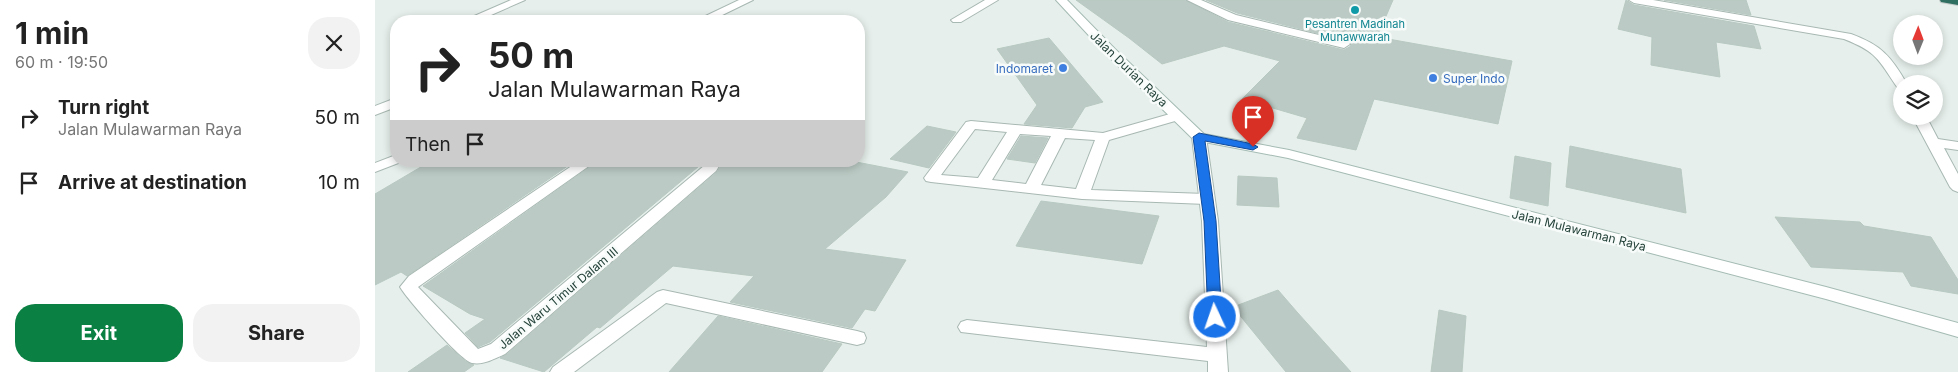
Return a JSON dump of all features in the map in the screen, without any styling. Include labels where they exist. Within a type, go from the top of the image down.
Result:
[{"type":"highway","points":[[1945,0],[1958,2]]},
{"type":"street","points":[[483,15],[520,0]]},
{"type":"street","points":[[714,15],[748,0]]},
{"type":"street","points":[[957,20],[993,0]]},
{"type":"street","name":"Jalan Durian Raya","points":[[1061,0],[1111,52],[1199,137]]},
{"type":"street","points":[[1192,0],[1232,18],[1343,44]]},
{"type":"street","points":[[1634,0],[1847,36],[1866,42],[1882,53],[1895,75]]},
{"type":"street","points":[[375,111],[390,105]]},
{"type":"street","points":[[1177,116],[1103,137],[971,125],[931,178],[1082,194],[1206,199]]},
{"type":"street","points":[[1924,125],[1958,187]]},
{"type":"street","points":[[982,184],[1016,129]]},
{"type":"street","points":[[1031,189],[1060,133]]},
{"type":"street","points":[[1082,194],[1103,137]]},
{"type":"street","points":[[967,327],[1218,364],[1210,221],[1199,137]]},
{"type":"street","name":"Jalan Mulawarman Raya","points":[[1199,137],[1289,154],[1826,293],[1958,330]]},
{"type":"street","points":[[1933,142],[1958,146]]},
{"type":"street","points":[[375,168],[390,162]]},
{"type":"street","name":"Jalan Waru Timur Dalam III","points":[[580,167],[415,280],[409,287],[417,298],[473,356],[483,356],[498,349],[712,167]]},
{"type":"street","points":[[560,372],[663,296],[857,338]]},
{"type":"building","points":[[1076,0],[1185,0],[1228,22],[1344,50],[1351,46],[1349,41],[1237,13],[1206,0],[1393,0],[1377,37],[1512,61],[1498,124],[1374,99],[1356,150],[1297,138],[1307,118],[1242,99],[1280,61],[1224,46],[1162,64]]},
{"type":"building","points":[[1626,0],[1634,5],[1754,26],[1761,49],[1716,42],[1720,77],[1651,65],[1652,37],[1618,29]]},
{"type":"building","points":[[1664,0],[1746,0],[1751,15]]},
{"type":"building","points":[[1049,38],[1103,102],[1085,107],[1072,128],[1024,124],[1037,105],[997,49]]},
{"type":"building","points":[[927,126],[956,132],[929,168],[890,159]]},
{"type":"building","points":[[1021,136],[1048,138],[1035,163],[1007,159]]},
{"type":"building","points":[[1570,146],[1681,169],[1686,213],[1566,187]]},
{"type":"building","points":[[1515,156],[1551,163],[1548,206],[1510,198]]},
{"type":"building","points":[[865,164],[908,172],[886,197],[825,249],[906,260],[875,311],[865,309],[852,328],[730,302],[754,276],[673,266],[600,328],[597,327],[544,372],[500,358],[506,355],[717,172],[720,167],[865,167]]},
{"type":"building","points":[[421,167],[566,167],[407,276],[401,272],[375,285],[375,194]]},
{"type":"building","points":[[590,167],[698,167],[490,342],[478,347],[465,333],[485,319],[470,314],[423,286]]},
{"type":"building","points":[[1238,176],[1277,178],[1279,207],[1237,205]]},
{"type":"building","points":[[1041,201],[1159,216],[1142,264],[1016,246]]},
{"type":"building","points":[[1775,217],[1860,222],[1864,226],[1931,237],[1958,280],[1958,294],[1911,286],[1903,272],[1811,267]]},
{"type":"building","points":[[1278,290],[1351,372],[1286,372],[1233,307]]},
{"type":"building","points":[[1439,310],[1466,316],[1462,372],[1431,372]]},
{"type":"building","points":[[718,316],[842,344],[822,372],[669,372]]},
{"type":"building","points":[[447,345],[465,361],[474,365],[464,372],[408,372]]},
{"type":"place","name":"Pesantren Madinah Munawwarah","points":[[1355,10]]},
{"type":"place","name":"Indomaret","points":[[1063,68]]},
{"type":"place","name":"Super Indo","points":[[1433,78]]},
{"type":"route","points":[[1215,317],[1210,221],[1199,137],[1253,147]]}]
